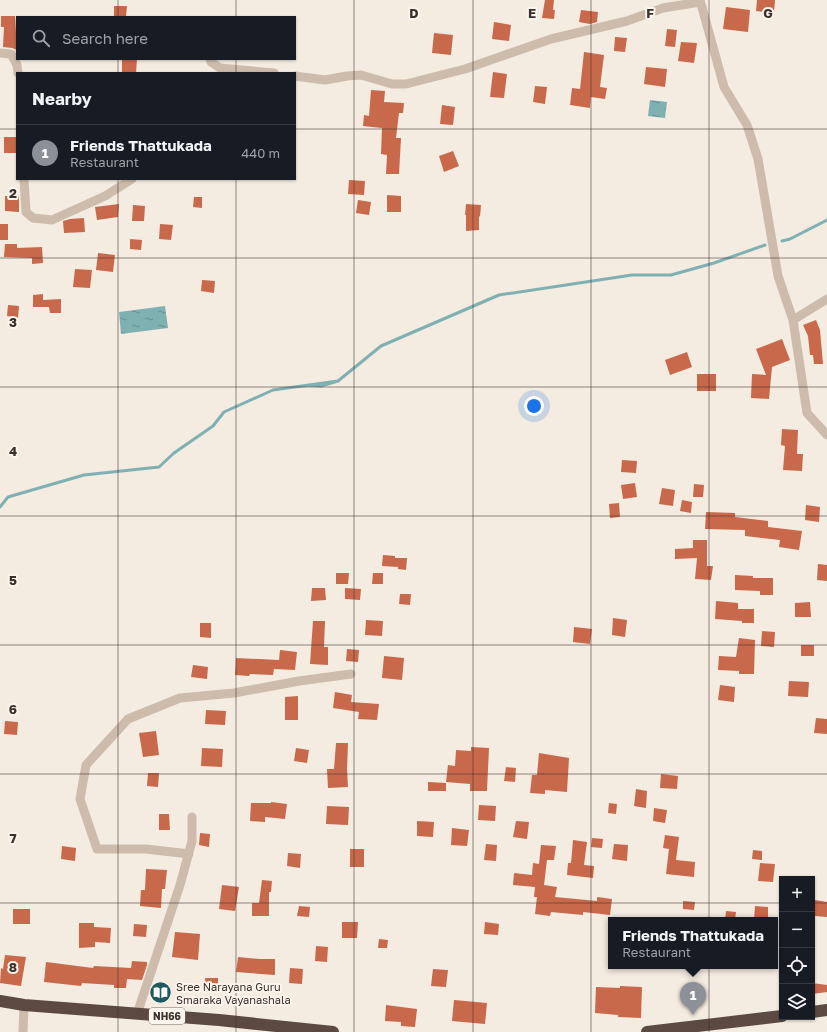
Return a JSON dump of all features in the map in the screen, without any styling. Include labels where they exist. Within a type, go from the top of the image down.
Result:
[{"type":"highway","name":"NH66","points":[[0,1001],[24,1005],[219,1020],[333,1032]]},
{"type":"highway","points":[[815,1012],[827,1010]]},
{"type":"highway","points":[[647,1032],[779,1016]]},
{"type":"street","points":[[296,76],[325,80],[361,75],[392,84],[406,84],[465,69],[551,39],[627,21],[663,8],[700,1],[724,87],[747,126],[758,159],[778,276],[793,320],[807,413],[827,435]]},
{"type":"street","points":[[0,53],[11,54],[17,65],[18,72]]},
{"type":"street","points":[[210,60],[217,71],[246,72]]},
{"type":"street","points":[[24,180],[26,212],[33,218],[52,220],[105,196],[130,180]]},
{"type":"street","points":[[793,320],[827,299]]},
{"type":"street","points":[[189,854],[146,849],[97,849],[80,799],[86,765],[128,719],[180,698],[234,693],[299,681],[351,674]]},
{"type":"street","points":[[137,1014],[189,854],[192,841],[192,817]]},
{"type":"street","points":[[23,1032],[24,1005]]},
{"type":"water","points":[[650,100],[667,102],[665,118],[648,116]]},
{"type":"water","points":[[165,306],[168,328],[121,334],[119,312]]},
{"type":"building","points":[[545,0],[554,0],[554,19],[542,18]]},
{"type":"building","points":[[757,0],[775,0],[774,13],[756,11]]},
{"type":"building","points":[[114,6],[127,6],[126,16],[114,16]]},
{"type":"building","points":[[726,7],[750,10],[748,32],[723,29]]},
{"type":"building","points":[[581,10],[598,12],[597,22],[590,24],[579,22]]},
{"type":"building","points":[[1,16],[15,16],[16,50],[3,47],[4,27],[1,27]]},
{"type":"building","points":[[494,22],[511,25],[509,41],[492,39]]},
{"type":"building","points":[[667,29],[677,30],[675,47],[665,46]]},
{"type":"building","points":[[434,33],[453,35],[451,55],[432,53]]},
{"type":"building","points":[[615,37],[627,38],[625,52],[614,51]]},
{"type":"building","points":[[681,42],[697,43],[694,63],[678,61]]},
{"type":"building","points":[[584,52],[604,55],[600,87],[607,88],[605,99],[591,97],[590,108],[570,105],[572,88],[580,89]]},
{"type":"building","points":[[122,60],[137,60],[136,72],[122,72]]},
{"type":"building","points":[[646,67],[667,69],[665,87],[644,84]]},
{"type":"building","points":[[493,72],[507,74],[504,98],[490,97]]},
{"type":"building","points":[[535,86],[547,87],[545,104],[533,102]]},
{"type":"building","points":[[371,90],[385,91],[384,102],[404,103],[403,113],[399,113],[396,138],[401,138],[399,174],[386,174],[387,155],[381,154],[382,128],[363,126],[364,115],[369,116]]},
{"type":"building","points":[[442,105],[455,107],[453,125],[440,124]]},
{"type":"building","points":[[4,137],[16,137],[16,153],[4,153]]},
{"type":"building","points":[[453,151],[459,166],[444,172],[439,156]]},
{"type":"building","points":[[349,180],[365,181],[364,195],[348,194]]},
{"type":"building","points":[[387,195],[401,196],[401,212],[387,212]]},
{"type":"building","points":[[5,196],[19,196],[19,212],[5,211]]},
{"type":"building","points":[[194,197],[202,197],[202,208],[193,207]]},
{"type":"building","points":[[358,200],[371,202],[369,215],[356,213]]},
{"type":"building","points":[[119,204],[118,217],[97,220],[95,207]]},
{"type":"building","points":[[466,204],[481,205],[479,230],[466,231]]},
{"type":"building","points":[[133,205],[145,206],[144,221],[132,221]]},
{"type":"building","points":[[84,218],[85,232],[64,233],[63,221]]},
{"type":"building","points":[[0,224],[8,224],[8,240],[0,240]]},
{"type":"building","points":[[160,224],[173,225],[171,240],[159,239]]},
{"type":"building","points":[[130,239],[142,240],[141,250],[130,249]]},
{"type":"building","points":[[5,244],[17,244],[17,248],[42,247],[43,263],[32,264],[32,258],[4,257]]},
{"type":"building","points":[[98,253],[115,255],[113,272],[96,270]]},
{"type":"building","points":[[75,269],[92,270],[90,288],[73,287]]},
{"type":"building","points":[[202,280],[215,281],[214,293],[201,291]]},
{"type":"building","points":[[43,294],[43,300],[61,299],[61,313],[50,313],[49,307],[33,307],[33,295]]},
{"type":"building","points":[[8,305],[19,306],[18,318],[7,316]]},
{"type":"building","points":[[816,320],[820,330],[823,364],[814,364],[813,355],[810,355],[808,336],[803,325]]},
{"type":"building","points":[[782,339],[790,360],[772,367],[769,399],[751,398],[752,374],[766,375],[756,349]]},
{"type":"building","points":[[687,352],[692,367],[670,375],[665,360]]},
{"type":"building","points":[[697,374],[716,374],[716,391],[697,391]]},
{"type":"building","points":[[782,429],[798,430],[797,454],[803,454],[802,471],[783,470],[785,446],[781,445]]},
{"type":"building","points":[[622,460],[637,461],[636,473],[621,472]]},
{"type":"building","points":[[635,483],[637,497],[623,499],[621,485]]},
{"type":"building","points":[[694,484],[704,485],[703,497],[693,497]]},
{"type":"building","points":[[662,488],[675,490],[673,506],[659,504]]},
{"type":"building","points":[[682,500],[692,502],[691,513],[680,511]]},
{"type":"building","points":[[619,503],[620,517],[610,518],[609,504]]},
{"type":"building","points":[[806,505],[820,507],[819,522],[805,520]]},
{"type":"building","points":[[706,512],[735,513],[735,517],[768,521],[768,527],[802,531],[799,550],[779,547],[780,540],[745,536],[745,530],[705,529]]},
{"type":"building","points":[[693,540],[707,540],[707,566],[713,566],[711,580],[695,579],[697,558],[675,559],[675,549],[693,548]]},
{"type":"building","points":[[383,555],[395,556],[395,558],[407,558],[406,570],[398,569],[398,567],[382,566]]},
{"type":"building","points":[[818,564],[827,565],[827,581],[817,580]]},
{"type":"building","points":[[336,573],[349,573],[348,584],[336,584]]},
{"type":"building","points":[[373,573],[383,573],[383,584],[372,584]]},
{"type":"building","points":[[735,575],[753,576],[753,578],[773,578],[773,595],[760,595],[760,591],[735,590]]},
{"type":"building","points":[[312,588],[325,588],[326,600],[311,601]]},
{"type":"building","points":[[345,588],[361,589],[360,600],[345,599]]},
{"type":"building","points":[[400,594],[411,594],[410,605],[399,604]]},
{"type":"building","points":[[716,601],[738,603],[738,609],[754,609],[754,623],[742,623],[742,621],[715,619]]},
{"type":"building","points":[[810,602],[811,617],[795,617],[795,603]]},
{"type":"building","points":[[613,618],[627,620],[625,637],[612,635]]},
{"type":"building","points":[[366,620],[383,621],[382,636],[365,635]]},
{"type":"building","points":[[313,621],[325,621],[324,647],[328,647],[328,665],[310,664]]},
{"type":"building","points":[[200,623],[211,623],[211,638],[200,637]]},
{"type":"building","points":[[574,627],[592,629],[590,644],[573,642]]},
{"type":"building","points":[[762,631],[775,632],[774,647],[761,646]]},
{"type":"building","points":[[739,638],[755,640],[754,674],[739,674],[739,671],[718,670],[719,656],[736,657]]},
{"type":"building","points":[[801,645],[814,645],[814,656],[801,656]]},
{"type":"building","points":[[347,649],[359,650],[358,662],[346,661]]},
{"type":"building","points":[[280,650],[297,652],[295,670],[274,669],[273,675],[235,675],[236,658],[279,660]]},
{"type":"building","points":[[384,656],[404,658],[402,680],[382,678]]},
{"type":"building","points":[[193,665],[208,667],[207,679],[191,677]]},
{"type":"building","points":[[789,681],[809,682],[808,697],[788,696]]},
{"type":"building","points":[[720,685],[735,687],[734,702],[718,700]]},
{"type":"building","points":[[335,692],[352,695],[351,702],[379,704],[377,720],[358,719],[359,712],[333,708]]},
{"type":"building","points":[[298,696],[298,720],[285,720],[285,697]]},
{"type":"building","points":[[206,710],[226,711],[225,725],[205,724]]},
{"type":"building","points":[[816,718],[827,719],[827,734],[814,733]]},
{"type":"building","points":[[5,721],[18,722],[17,735],[4,734]]},
{"type":"building","points":[[156,731],[159,755],[143,757],[139,733]]},
{"type":"building","points":[[336,743],[348,743],[348,787],[328,788],[327,769],[334,769]]},
{"type":"building","points":[[471,747],[489,748],[487,791],[470,791],[470,784],[446,782],[448,765],[455,766],[456,750],[471,751]]},
{"type":"building","points":[[202,748],[223,749],[222,767],[201,766]]},
{"type":"building","points":[[296,748],[309,750],[307,763],[294,761]]},
{"type":"building","points":[[539,753],[569,758],[567,792],[545,790],[545,794],[530,793],[532,775],[537,775]]},
{"type":"building","points":[[506,767],[516,768],[515,782],[504,781]]},
{"type":"building","points":[[148,773],[159,773],[158,787],[147,786]]},
{"type":"building","points":[[661,774],[678,776],[677,789],[660,788]]},
{"type":"building","points":[[428,782],[446,783],[446,791],[428,791]]},
{"type":"building","points":[[636,789],[647,791],[646,808],[634,806]]},
{"type":"building","points":[[271,802],[287,804],[285,819],[265,817],[265,822],[250,821],[251,803]]},
{"type":"building","points":[[609,803],[617,804],[616,814],[608,813]]},
{"type":"building","points":[[479,805],[496,806],[495,821],[478,820]]},
{"type":"building","points":[[327,806],[349,807],[348,825],[326,824]]},
{"type":"building","points":[[654,808],[667,810],[665,823],[653,821]]},
{"type":"building","points":[[159,814],[169,814],[170,830],[159,830]]},
{"type":"building","points":[[417,821],[434,822],[433,837],[417,836]]},
{"type":"building","points":[[516,821],[529,822],[527,839],[513,837]]},
{"type":"building","points":[[452,828],[469,830],[467,846],[451,845]]},
{"type":"building","points":[[200,833],[210,834],[209,847],[199,845]]},
{"type":"building","points":[[665,835],[679,837],[676,860],[695,862],[694,877],[666,874],[669,849],[663,848]]},
{"type":"building","points":[[592,838],[603,839],[602,848],[591,847]]},
{"type":"building","points":[[573,840],[587,842],[584,865],[594,866],[593,878],[567,875],[568,863],[571,863]]},
{"type":"building","points":[[486,844],[497,845],[496,861],[484,860]]},
{"type":"building","points":[[614,844],[628,845],[627,861],[612,859]]},
{"type":"building","points":[[541,845],[556,846],[554,860],[547,860],[544,885],[557,887],[555,897],[597,901],[597,897],[612,899],[610,915],[583,912],[583,915],[551,912],[550,916],[535,914],[537,897],[534,897],[535,887],[513,885],[514,873],[532,875],[533,863],[539,864]]},
{"type":"building","points":[[62,846],[76,848],[75,861],[61,859]]},
{"type":"building","points":[[350,849],[364,849],[364,867],[350,867]]},
{"type":"building","points":[[753,850],[762,851],[762,860],[752,859]]},
{"type":"building","points":[[288,853],[301,854],[300,868],[287,866]]},
{"type":"building","points":[[760,863],[775,864],[773,882],[758,881]]},
{"type":"building","points":[[146,869],[167,870],[165,889],[162,889],[161,908],[140,906],[141,890],[145,890]]},
{"type":"building","points":[[262,880],[272,881],[271,892],[269,892],[269,916],[252,916],[252,903],[259,903]]},
{"type":"building","points":[[222,885],[239,887],[235,911],[219,909]]},
{"type":"building","points":[[815,900],[827,902],[827,917],[815,916]]},
{"type":"building","points":[[683,901],[695,902],[694,910],[683,909]]},
{"type":"building","points":[[299,906],[310,907],[309,917],[297,916]]},
{"type":"building","points":[[755,906],[768,907],[768,917],[754,917]]},
{"type":"building","points":[[13,909],[30,909],[30,924],[13,924]]},
{"type":"building","points":[[726,911],[736,912],[735,917],[725,917]]},
{"type":"building","points":[[342,922],[358,922],[357,938],[342,938]]},
{"type":"building","points":[[485,922],[499,924],[498,935],[484,934]]},
{"type":"building","points":[[79,923],[94,923],[94,927],[111,928],[110,943],[95,942],[95,947],[79,948]]},
{"type":"building","points":[[134,924],[147,925],[146,937],[133,936]]},
{"type":"building","points":[[175,932],[200,934],[198,960],[172,957]]},
{"type":"building","points":[[379,939],[388,940],[387,948],[378,948]]},
{"type":"building","points":[[316,946],[328,947],[327,962],[315,961]]},
{"type":"building","points":[[5,955],[26,957],[21,986],[0,983],[1,968],[3,969]]},
{"type":"building","points":[[238,957],[275,959],[275,975],[236,972]]},
{"type":"building","points":[[132,961],[147,962],[147,965],[142,980],[127,979],[126,988],[114,988],[114,985],[82,983],[81,986],[44,982],[46,962],[93,968],[94,966],[131,968]]},
{"type":"building","points":[[290,968],[303,969],[302,984],[289,983]]},
{"type":"building","points":[[433,969],[448,970],[446,987],[431,986]]},
{"type":"building","points":[[205,978],[218,978],[218,991],[206,992]]},
{"type":"building","points":[[815,983],[827,985],[827,992],[815,994]]},
{"type":"building","points":[[620,986],[642,987],[641,1018],[618,1017],[618,1015],[595,1013],[596,987],[620,988]]},
{"type":"building","points":[[454,1000],[487,1003],[485,1024],[452,1021]]},
{"type":"building","points":[[386,1005],[417,1009],[415,1027],[401,1026],[401,1022],[385,1021]]},
{"type":"waterway","points":[[782,241],[790,239],[827,220]]},
{"type":"waterway","points":[[338,381],[309,385],[321,386],[338,381],[381,346],[499,295],[632,275],[671,275],[714,263],[765,245]]},
{"type":"waterway","points":[[0,507],[8,497],[84,475],[159,467],[174,453],[213,426],[224,412],[273,390],[309,385]]},
{"type":"place","name":"Sree Narayana Guru Smaraka Vayanashala","points":[[160,992]]},
{"type":"place","name":"Friends Thattukada","points":[[693,1015]]}]
